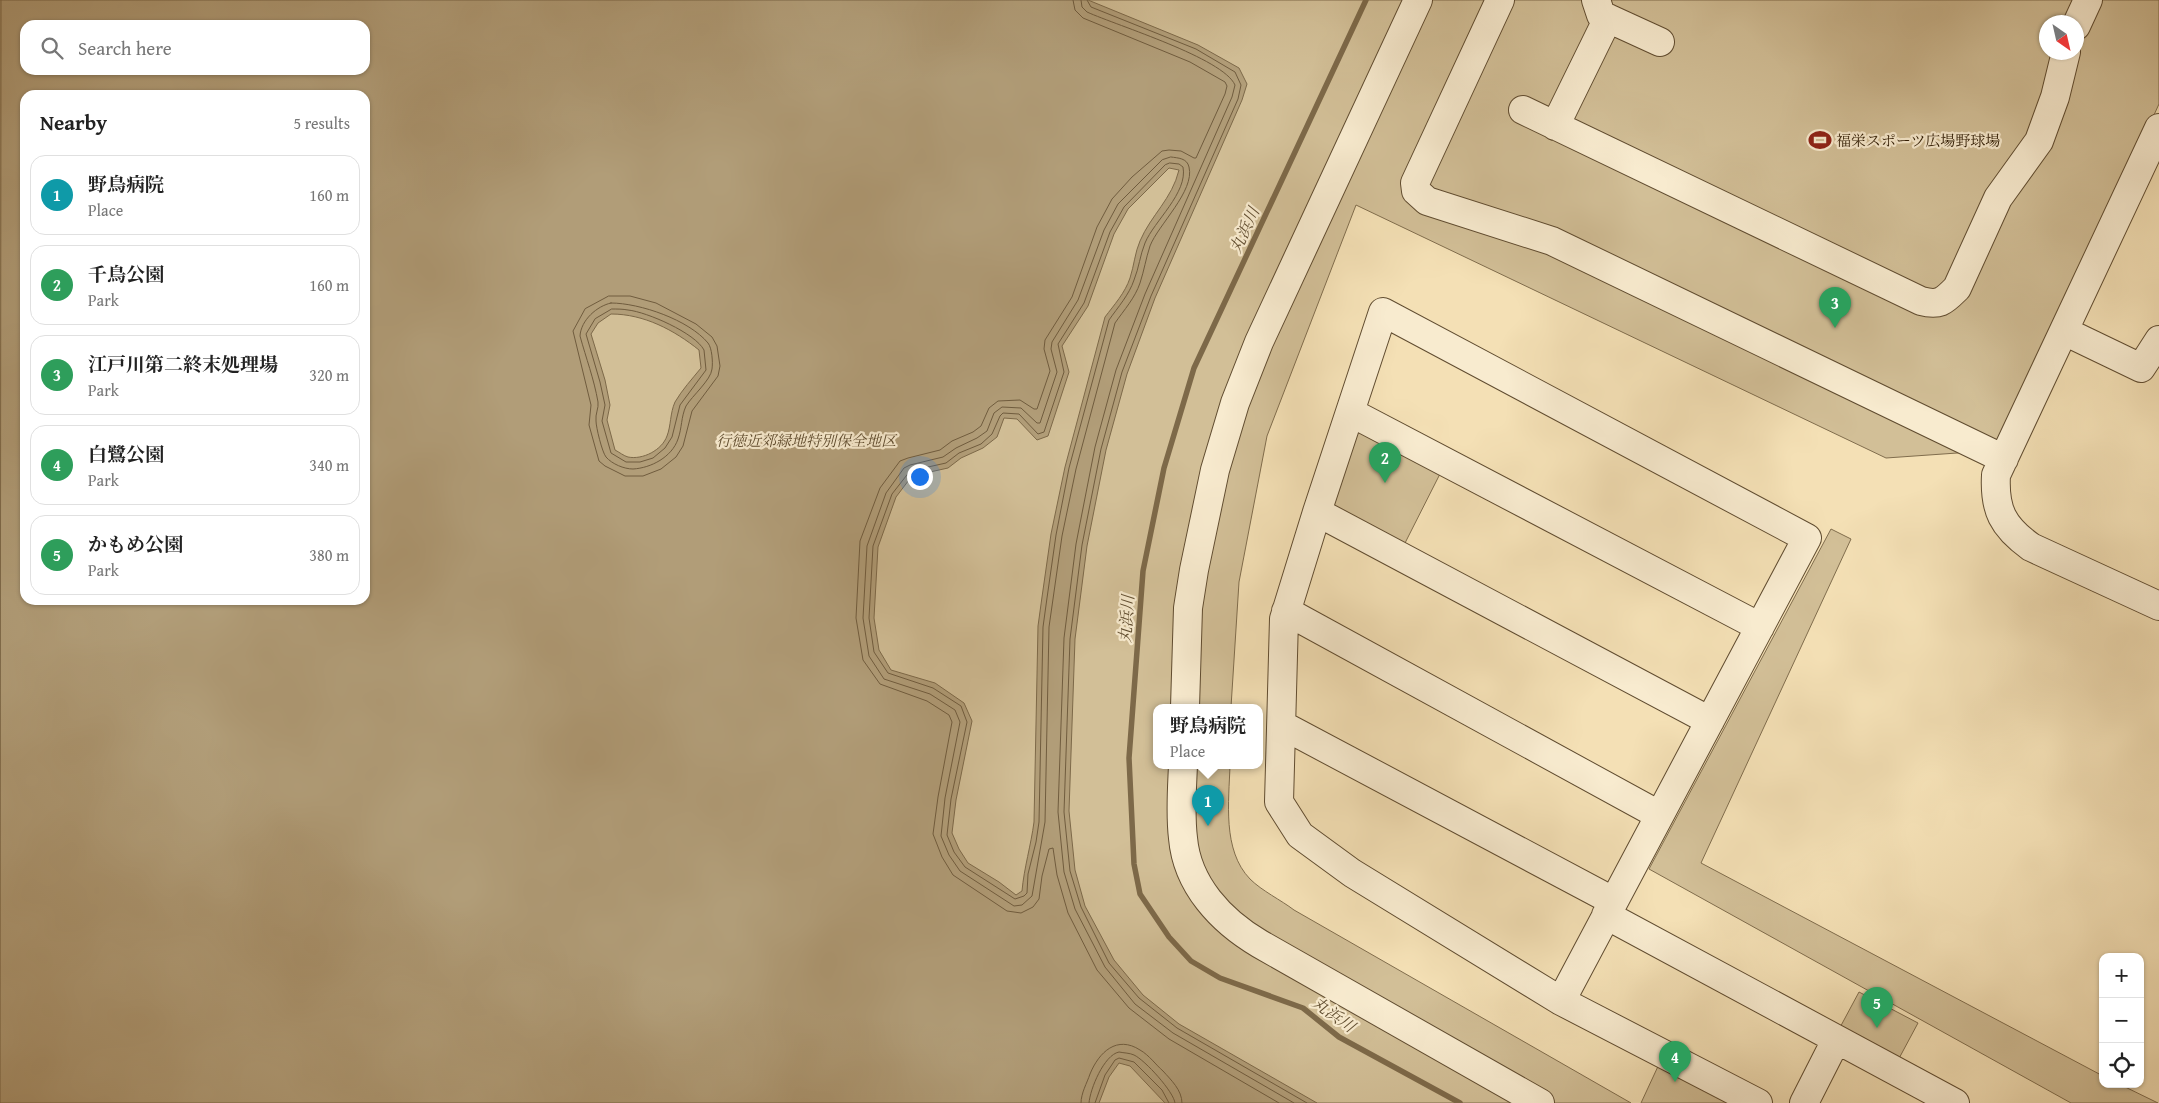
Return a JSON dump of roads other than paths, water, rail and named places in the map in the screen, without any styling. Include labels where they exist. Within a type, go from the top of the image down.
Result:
[{"type":"street","points":[[1185,704],[1188,608],[1194,570],[1214,470],[1235,403],[1259,342],[1418,0]]},
{"type":"street","points":[[1500,0],[1415,183],[1416,191],[1427,201],[1552,241],[2004,459]]},
{"type":"street","points":[[2081,15],[2088,0]]},
{"type":"street","points":[[1555,126],[1602,9],[1660,42]]},
{"type":"street","points":[[1522,110],[1921,301],[1933,304],[1946,299],[1957,288],[1998,198],[2040,141],[2053,105],[2064,60]]},
{"type":"street","points":[[2159,128],[1996,475],[1995,495],[2001,518],[2016,537],[2031,547],[2159,606]]},
{"type":"street","points":[[1561,1001],[1807,538],[1383,312],[1284,619],[1279,802],[1300,835],[1352,873],[1561,1001],[1758,1103]]},
{"type":"street","points":[[2064,331],[2141,368],[2159,340]]},
{"type":"street","points":[[1350,412],[1760,627]]},
{"type":"street","points":[[1317,512],[1710,721]]},
{"type":"street","points":[[1286,612],[1660,815]]},
{"type":"street","points":[[1282,725],[1610,908],[1836,1040],[1955,1103]]},
{"type":"street","points":[[1183,769],[1181,818],[1185,852],[1189,866],[1200,888],[1218,913],[1234,927],[1260,944],[1540,1103]]},
{"type":"street","points":[[1804,1103],[1836,1040]]},
{"type":"water","name":"行徳近郊緑地特別保全地区","points":[[1,0],[1088,0],[1198,45],[1239,68],[1247,84],[1242,100],[1155,298],[1127,374],[1106,450],[1087,546],[1075,639],[1069,811],[1075,870],[1085,906],[1114,960],[1143,995],[1179,1024],[1317,1103],[1165,1103],[1130,1066],[1119,1063],[1109,1077],[1099,1103],[0,1103]],"holes":[[[1169,168],[1179,170],[1172,190],[1140,241],[1125,289],[1105,317],[1065,467],[1051,534],[1038,626],[1034,822],[1022,891],[1016,895],[968,863],[952,833],[956,800],[972,721],[964,703],[935,683],[891,670],[879,650],[874,618],[878,547],[896,497],[912,476],[948,468],[961,458],[983,448],[997,437],[1004,418],[1017,419],[1037,440],[1048,436],[1069,372],[1062,346],[1088,306],[1114,234],[1128,209]],[[611,314],[635,317],[658,324],[699,350],[701,368],[675,402],[665,441],[656,450],[640,457],[628,457],[615,450],[607,420],[610,405],[605,380],[591,334],[598,323]]]},
{"type":"waterway","name":"丸浜川","points":[[1366,0],[1194,368],[1164,468],[1143,571],[1129,758],[1134,864],[1140,894],[1169,937],[1191,961],[1220,978],[1303,1008],[1339,1037],[1460,1103]]},
{"type":"place","name":"福栄スポーツ広場野球場","points":[[1820,140]]},
{"type":"place","name":"江戸川第二終末処理場","points":[[1835,328]]},
{"type":"place","name":"千鳥公園","points":[[1385,483]]},
{"type":"place","name":"野鳥病院","points":[[1208,826]]},
{"type":"place","name":"かもめ公園","points":[[1877,1028]]},
{"type":"place","name":"白鷺公園","points":[[1675,1082]]}]
